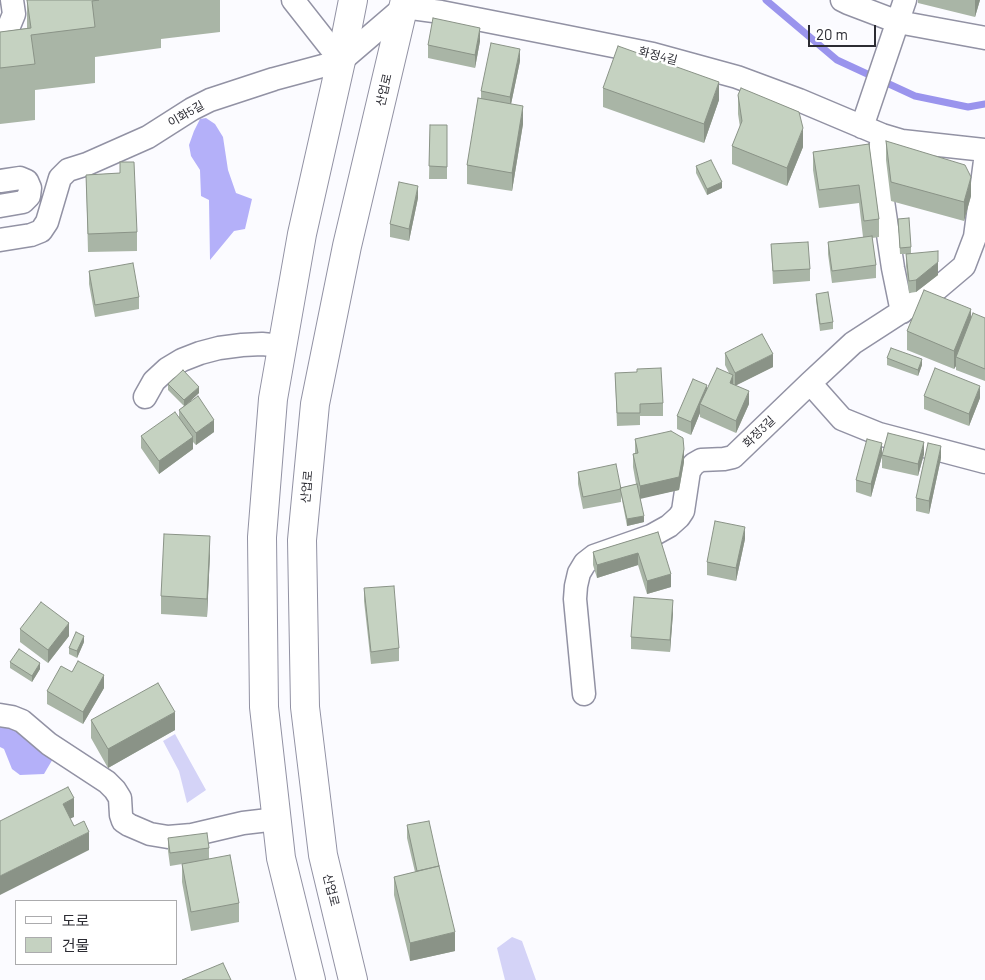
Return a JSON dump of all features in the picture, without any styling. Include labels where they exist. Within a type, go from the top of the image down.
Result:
[{"type":"main road","points":[[311,980],[281,858],[264,707],[262,537],[273,399],[302,234],[353,0]]},
{"type":"main road","name":"산업로","points":[[353,980],[323,855],[305,707],[302,540],[315,404],[347,246],[405,3]]},
{"type":"street","points":[[0,38],[7,31],[14,14],[12,0],[17,0]]},
{"type":"street","points":[[293,0],[341,61],[405,3]]},
{"type":"street","points":[[842,0],[895,31],[984,35]]},
{"type":"street","points":[[902,312],[893,268],[880,180],[879,159],[871,124],[905,0]]},
{"type":"street","name":"화정4길","points":[[405,3],[451,14],[653,54],[737,77],[871,124],[902,141],[985,150]]},
{"type":"street","name":"이화5길","points":[[0,240],[31,236],[41,231],[48,222],[60,178],[68,170],[87,164],[148,136],[210,100],[274,78],[341,61]]},
{"type":"street","name":"화정3길","points":[[584,694],[575,599],[579,573],[585,563],[594,556],[651,536],[669,526],[683,511],[689,471],[694,464],[701,460],[733,457],[853,343],[938,288],[964,266],[975,237],[985,161]]},
{"type":"street","points":[[0,181],[20,178],[27,181],[30,188],[29,196],[23,202],[0,206]]},
{"type":"street","points":[[146,396],[154,382],[167,370],[182,360],[200,353],[218,348],[242,345],[282,346]]},
{"type":"street","points":[[810,383],[842,419],[879,434],[985,462]]},
{"type":"street","points":[[0,714],[22,721],[49,744],[107,782],[120,798],[123,821],[150,834],[168,837],[192,835],[243,823],[277,819]]},
{"type":"shaded area","points":[[206,118],[215,124],[223,137],[228,170],[236,193],[252,199],[245,229],[234,231],[210,260],[209,200],[201,196],[200,170],[191,156],[189,145],[200,119]]},
{"type":"shaded area","points":[[0,720],[8,723],[54,757],[44,774],[20,775],[12,769],[4,749],[0,747]]},
{"type":"shaded area","points":[[175,734],[206,790],[187,803],[179,771],[163,741]]},
{"type":"shaded area","points":[[512,937],[522,941],[536,980],[505,980],[497,948]]},
{"type":"building","points":[[27,0],[99,0],[92,1],[95,27],[31,35],[35,64],[0,68],[0,32],[31,28]]},
{"type":"building","points":[[433,18],[480,28],[475,55],[428,45]]},
{"type":"building","points":[[491,43],[520,49],[510,97],[481,91]]},
{"type":"building","points":[[618,46],[719,82],[704,124],[603,88]]},
{"type":"building","points":[[741,88],[799,112],[803,128],[787,168],[732,146],[742,121],[738,95]]},
{"type":"building","points":[[478,98],[523,106],[512,173],[467,165]]},
{"type":"building","points":[[430,125],[447,125],[447,167],[429,166]]},
{"type":"building","points":[[886,141],[965,165],[971,177],[964,202],[891,182]]},
{"type":"building","points":[[869,144],[879,219],[864,221],[859,185],[819,190],[813,152]]},
{"type":"building","points":[[711,160],[722,182],[707,189],[696,166]]},
{"type":"building","points":[[120,162],[134,162],[137,232],[88,234],[86,175],[120,173]]},
{"type":"building","points":[[399,182],[418,186],[409,229],[390,224]]},
{"type":"building","points":[[909,218],[911,247],[900,248],[898,219]]},
{"type":"building","points":[[872,236],[876,265],[832,271],[828,242]]},
{"type":"building","points":[[808,242],[810,269],[773,271],[771,244]]},
{"type":"building","points":[[938,251],[938,262],[916,280],[909,281],[906,254]]},
{"type":"building","points":[[133,263],[139,297],[95,305],[89,271]]},
{"type":"building","points":[[924,290],[971,309],[954,351],[907,331]]},
{"type":"building","points":[[828,292],[833,322],[820,324],[816,294]]},
{"type":"building","points":[[973,313],[985,318],[985,369],[956,357]]},
{"type":"building","points":[[762,334],[773,354],[735,373],[725,353]]},
{"type":"building","points":[[891,348],[922,359],[918,370],[887,358]]},
{"type":"building","points":[[661,368],[663,403],[640,404],[640,413],[617,413],[615,373],[637,372],[637,369]]},
{"type":"building","points":[[717,368],[733,375],[730,383],[749,391],[736,421],[700,404]]},
{"type":"building","points":[[935,368],[980,386],[969,414],[924,396]]},
{"type":"building","points":[[183,370],[199,387],[184,400],[168,384]]},
{"type":"building","points":[[693,379],[707,385],[691,422],[677,416]]},
{"type":"building","points":[[198,396],[214,420],[196,433],[179,410]]},
{"type":"building","points":[[175,412],[193,437],[159,461],[141,436]]},
{"type":"building","points":[[671,431],[683,438],[684,449],[679,477],[640,486],[633,454],[638,453],[635,439]]},
{"type":"building","points":[[888,433],[924,442],[918,464],[882,455]]},
{"type":"building","points":[[867,439],[882,443],[871,484],[856,480]]},
{"type":"building","points":[[928,443],[941,446],[929,501],[916,498]]},
{"type":"building","points":[[616,464],[621,489],[583,497],[578,472]]},
{"type":"building","points":[[637,484],[644,516],[627,519],[620,488]]},
{"type":"building","points":[[715,521],[745,527],[736,568],[707,562]]},
{"type":"building","points":[[658,532],[671,574],[647,581],[638,553],[597,565],[593,552]]},
{"type":"building","points":[[164,534],[210,536],[207,599],[161,596]]},
{"type":"building","points":[[394,586],[399,648],[371,652],[364,588]]},
{"type":"building","points":[[634,597],[673,600],[670,640],[631,637]]},
{"type":"building","points":[[41,602],[69,623],[48,650],[20,629]]},
{"type":"building","points":[[76,632],[84,636],[77,651],[69,648]]},
{"type":"building","points":[[19,649],[40,663],[32,676],[10,662]]},
{"type":"building","points":[[78,661],[104,675],[83,712],[47,691],[61,666],[72,672]]},
{"type":"building","points":[[158,683],[175,712],[108,749],[91,720]]},
{"type":"building","points":[[68,787],[74,798],[63,804],[74,826],[84,821],[89,832],[0,876],[0,821]]},
{"type":"building","points":[[429,821],[439,866],[417,871],[407,825]]},
{"type":"building","points":[[207,833],[209,848],[170,853],[168,838]]},
{"type":"building","points":[[230,855],[239,903],[191,912],[182,864]]},
{"type":"building","points":[[439,866],[455,932],[410,943],[394,877]]},
{"type":"building","points":[[223,963],[231,980],[182,980]]},
{"type":"waterway","points":[[766,0],[837,60],[915,96],[968,107],[985,104]]}]
